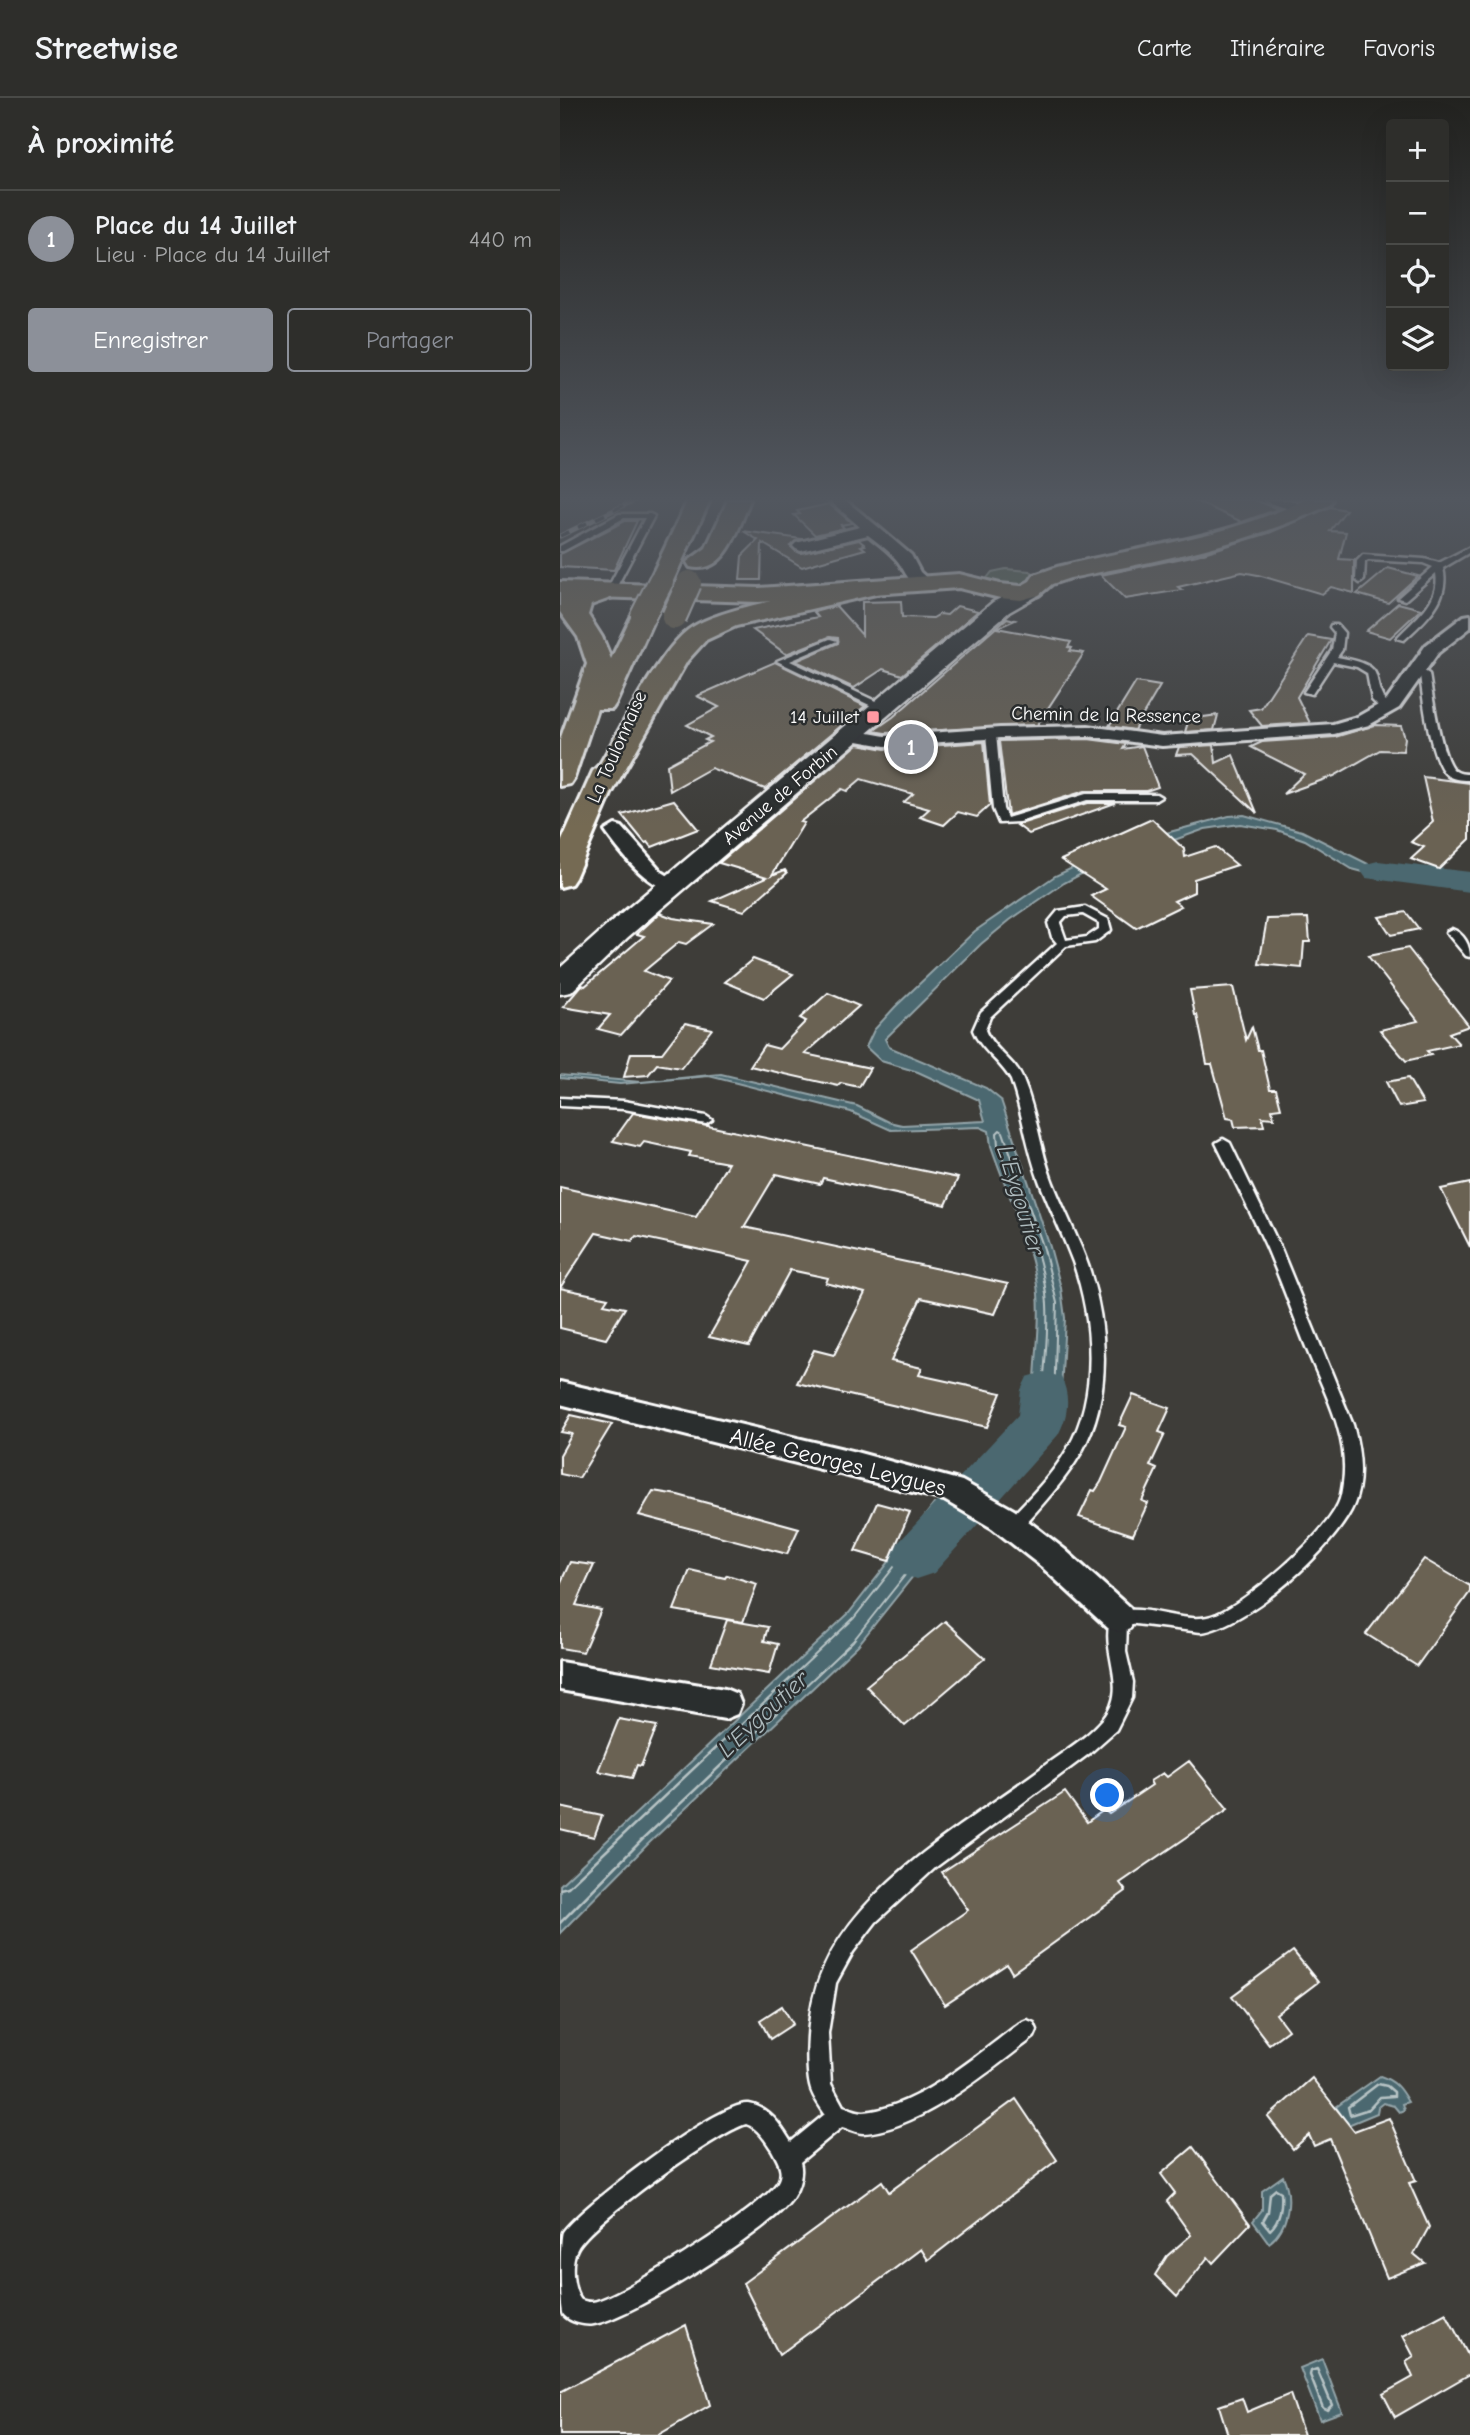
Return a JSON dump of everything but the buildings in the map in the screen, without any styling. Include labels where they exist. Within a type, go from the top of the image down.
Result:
[{"type":"main road","points":[[560,778],[600,664],[597,651],[569,609]]},
{"type":"main road","name":"La Toulonnaise","points":[[560,796],[638,609]]},
{"type":"main road","name":"La Toulonnaise","points":[[560,878],[678,609]]},
{"type":"main road","points":[[597,794],[676,657],[696,635],[728,620],[779,609]]},
{"type":"street","name":"Avenue de Forbin","points":[[560,985],[578,966],[883,708],[983,609]]},
{"type":"street","name":"Chemin de la Ressence","points":[[991,734],[1093,732],[1162,741],[1275,735],[1345,727],[1386,709],[1399,697],[1432,649],[1470,620]]},
{"type":"street","points":[[852,734],[885,741],[991,734]]},
{"type":"street","points":[[615,831],[650,871],[661,881],[673,885]]},
{"type":"street","name":"Allée Georges Leygues","points":[[560,1393],[937,1485],[983,1507],[1012,1527],[1053,1558],[1119,1618]]},
{"type":"street","points":[[560,1676],[725,1704]]},
{"type":"lane","points":[[1401,638],[1432,609]]},
{"type":"lane","points":[[1309,692],[1338,649],[1339,629],[1334,627]]},
{"type":"lane","points":[[833,640],[782,662],[883,708]]},
{"type":"lane","points":[[1332,659],[1363,666],[1372,671],[1376,678],[1377,700],[1386,709]]},
{"type":"lane","points":[[1418,670],[1424,674],[1446,767],[1454,775],[1470,777]]},
{"type":"lane","points":[[991,734],[998,809],[1003,821],[1015,820],[1086,797],[1156,797]]},
{"type":"lane","points":[[1452,932],[1470,954]]},
{"type":"lane","points":[[1012,1527],[1058,1474],[1083,1432],[1095,1379],[1094,1317],[1083,1272],[1035,1152],[1017,1078],[1009,1065],[985,1042],[979,1030],[985,1015],[1063,943]]},
{"type":"lane","points":[[560,1102],[624,1105],[706,1120]]},
{"type":"lane","points":[[1027,2030],[955,2083],[914,2108],[877,2121],[862,2122],[838,2117],[823,2100],[816,2065],[823,1994],[838,1959],[859,1929],[910,1877],[1020,1796],[1110,1723],[1122,1705],[1126,1686],[1116,1645],[1119,1618],[1131,1613],[1176,1623],[1203,1625],[1237,1614],[1316,1542],[1335,1522],[1346,1504],[1352,1452],[1345,1425],[1274,1249],[1223,1143]]},
{"type":"lane","points":[[747,2114],[763,2121],[788,2158],[792,2165],[791,2176],[779,2197],[706,2252],[604,2310],[583,2313],[570,2305],[564,2287],[563,2264],[565,2251],[578,2230],[638,2181],[728,2118],[747,2114]]},
{"type":"lane","points":[[788,2158],[838,2117]]},
{"type":"water","name":"L'Eygoutier","points":[[1244,815],[1302,831],[1370,865],[1397,871],[1433,870],[1441,885],[1382,877],[1352,869],[1305,840],[1277,830],[1240,824],[1205,829],[1085,872],[1064,883],[1010,920],[981,944],[885,1039],[889,1047],[986,1088],[1001,1100],[1050,1247],[1061,1288],[1065,1318],[1060,1410],[1006,1474],[984,1467],[1012,1453],[1027,1435],[1031,1424],[1039,1305],[1031,1258],[991,1146],[989,1131],[980,1127],[891,1130],[851,1112],[709,1076],[620,1084],[560,1078],[560,1075],[641,1082],[721,1074],[857,1106],[889,1122],[902,1125],[985,1121],[979,1100],[918,1072],[881,1061],[866,1047],[874,1030],[975,931],[1055,876],[1098,856],[1166,833],[1229,816]]},
{"type":"water","name":"L'Eygoutier","points":[[934,1504],[961,1516],[858,1645],[647,1845],[560,1933],[560,1885],[849,1613]]},
{"type":"water","points":[[1380,2076],[1393,2083],[1402,2093],[1408,2102],[1402,2104],[1404,2110],[1399,2112],[1394,2106],[1383,2103],[1378,2107],[1377,2113],[1348,2125],[1336,2107]]},
{"type":"water","points":[[1283,2176],[1288,2193],[1287,2212],[1281,2229],[1269,2243],[1253,2221],[1262,2210],[1262,2191]]},
{"type":"water","points":[[1322,2359],[1342,2412],[1320,2420],[1300,2368]]},
{"type":"waterway","name":"L'Eygoutier","points":[[1378,871],[1470,882]]},
{"type":"waterway","name":"L'Eygoutier","points":[[916,1558],[1041,1422],[1044,1390]]},
{"type":"place","name":"14 Juillet","points":[[873,717]]},
{"type":"place","name":"Place du 14 Juillet","points":[[911,747]]}]
